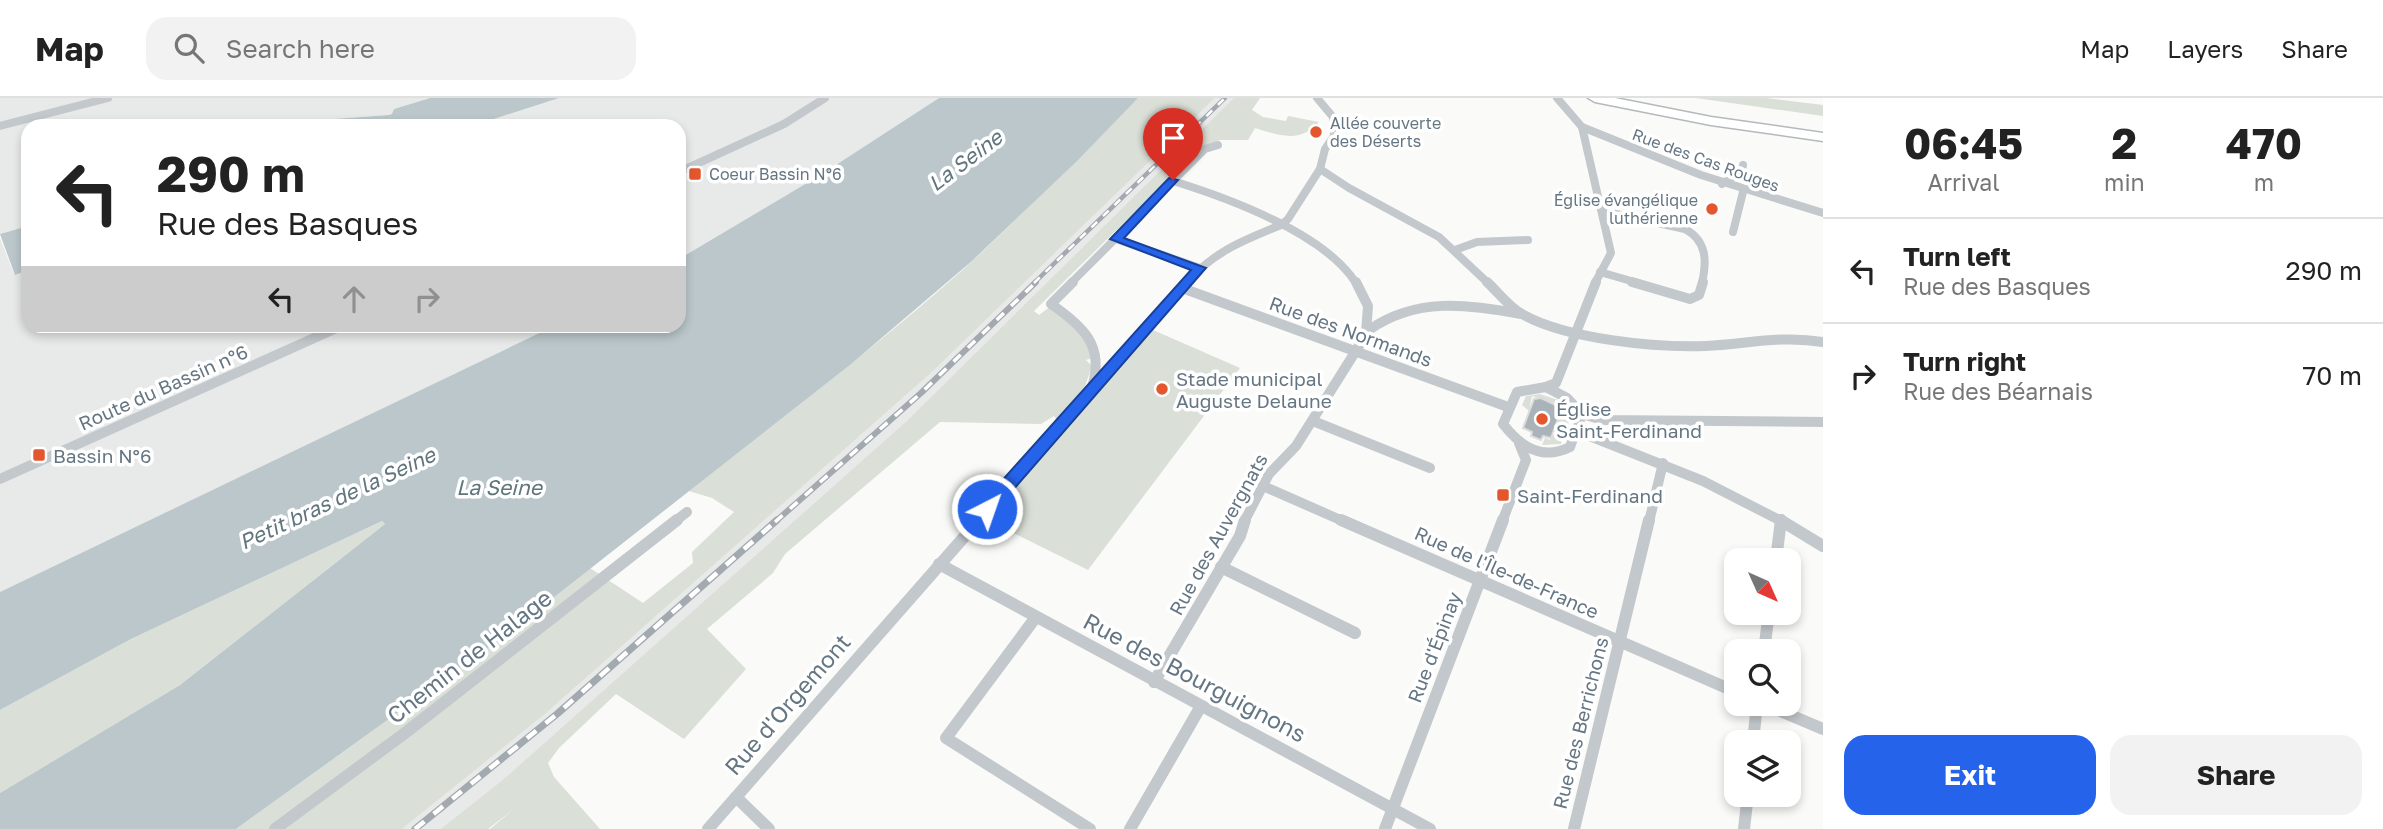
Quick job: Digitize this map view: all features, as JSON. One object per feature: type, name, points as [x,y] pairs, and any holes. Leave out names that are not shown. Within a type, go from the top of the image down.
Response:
[{"type":"highway","points":[[1595,98],[1823,144]]},
{"type":"highway","points":[[1611,98],[1823,132]]},
{"type":"highway","points":[[1658,98],[1823,123]]},
{"type":"highway","points":[[1742,126],[1823,137]]},
{"type":"street","points":[[30,119],[108,98]]},
{"type":"street","points":[[686,169],[784,124],[825,98]]},
{"type":"street","points":[[1281,225],[1320,169],[1325,149],[1334,136],[1333,117],[1317,98]]},
{"type":"street","points":[[1551,385],[1600,272],[1611,253],[1583,127],[1557,98]]},
{"type":"street","points":[[0,127],[21,121]]},
{"type":"street","name":"Rue des Cas Rouges","points":[[1583,127],[1623,146],[1743,192],[1823,213]]},
{"type":"street","points":[[1091,390],[1097,366],[1093,343],[1079,325],[1051,304],[1205,149],[1218,145]]},
{"type":"street","points":[[1722,184],[1742,172],[1743,165]]},
{"type":"street","points":[[1320,169],[1349,188],[1421,225],[1455,250],[1521,314],[1575,333],[1657,346],[1706,346],[1795,337],[1823,342]]},
{"type":"street","points":[[1173,180],[1226,198],[1281,225],[1327,253],[1359,286],[1370,316],[1360,347]]},
{"type":"street","points":[[1732,232],[1743,192]]},
{"type":"street","points":[[1600,272],[1690,299],[1699,295],[1706,272],[1702,240],[1697,234],[1602,211]]},
{"type":"street","name":"Rue d'Orgemont","points":[[708,829],[1200,268],[1229,246],[1281,225]]},
{"type":"street","points":[[1116,239],[1200,268]]},
{"type":"street","points":[[1455,250],[1478,242],[1528,240]]},
{"type":"street","name":"Rue des Normands","points":[[1182,288],[1360,347],[1508,407]]},
{"type":"street","name":"Rue des Auvergnats","points":[[1154,681],[1240,536],[1245,515],[1284,454],[1296,446],[1369,330],[1386,316],[1416,309],[1459,305],[1521,314]]},
{"type":"street","name":"Route du Bassin n°6","points":[[0,479],[325,333]]},
{"type":"street","points":[[1551,385],[1582,414],[1603,420],[1823,422]]},
{"type":"street","points":[[1551,385],[1517,392],[1508,407],[1503,424],[1519,443],[1533,452],[1566,451],[1577,431],[1582,414]]},
{"type":"street","points":[[1312,421],[1430,468]]},
{"type":"street","points":[[1577,431],[1663,463],[1781,519],[1823,547]]},
{"type":"street","points":[[1519,443],[1526,460],[1543,453]]},
{"type":"street","name":"Rue d'Épinay","points":[[1385,829],[1526,460]]},
{"type":"street","name":"Rue des Berrichons","points":[[1574,829],[1663,463]]},
{"type":"street","name":"Rue de l'Île-de-France","points":[[1263,486],[1724,687]]},
{"type":"street","name":"Chemin de Halage","points":[[275,829],[405,733],[687,512]]},
{"type":"street","points":[[1777,548],[1781,519]]},
{"type":"street","name":"Rue des Bourguignons","points":[[939,564],[1430,829]]},
{"type":"street","points":[[1221,567],[1355,633]]},
{"type":"street","points":[[1036,617],[946,738],[1090,829]]},
{"type":"street","points":[[1130,829],[1201,706]]},
{"type":"street","points":[[1792,716],[1823,729]]},
{"type":"street","points":[[736,797],[769,829]]},
{"type":"street","points":[[1744,829],[1747,807]]},
{"type":"shaded area","points":[[0,98],[430,98],[394,109],[393,114],[389,115],[334,119],[21,119],[21,228],[0,234]]},
{"type":"shaded area","points":[[559,98],[939,98],[822,174],[686,255],[686,119],[494,119]]},
{"type":"shaded area","points":[[1138,98],[1215,98],[932,372],[545,714],[402,829],[236,829],[507,634],[590,568],[643,603],[693,563],[692,552],[734,512],[712,498],[689,491],[881,340],[943,287]]},
{"type":"shaded area","points":[[1215,98],[1244,98],[1026,316],[452,829],[402,829],[545,714],[932,372]]},
{"type":"shaded area","points":[[1234,98],[1260,98],[1252,110],[1263,117],[1286,121],[1288,116],[1319,122],[1304,133],[1288,136],[1255,128],[1248,140],[1220,140],[1200,148],[1034,311],[1039,315],[1051,306],[1078,327],[1095,357],[1086,360],[1092,366],[1085,386],[1057,420],[1054,416],[1041,424],[940,422],[785,554],[773,573],[707,629],[746,669],[684,739],[616,694],[559,748],[548,763],[554,777],[600,829],[490,829],[514,809],[488,829],[441,829],[504,779],[907,421]]},
{"type":"shaded area","points":[[1696,98],[1766,98],[1823,105],[1823,116]]},
{"type":"shaded area","points":[[0,238],[14,274],[21,272],[21,333],[539,333],[0,592]]},
{"type":"shaded area","points":[[1153,330],[1240,368],[1088,570],[987,520]]},
{"type":"shaded area","points":[[1540,394],[1561,401],[1572,413],[1561,444],[1542,445],[1545,438],[1550,440],[1560,414],[1564,415],[1565,411],[1559,405],[1532,396],[1529,411],[1522,405],[1526,396]]},
{"type":"shaded area","points":[[382,521],[385,524],[180,685],[0,793],[0,710],[131,639]]},
{"type":"water","points":[[430,98],[559,98],[494,119],[334,119],[389,115],[394,109]]},
{"type":"water","name":"La Seine","points":[[939,98],[1138,98],[1077,161],[972,261],[851,364],[507,634],[236,829],[0,829],[0,793],[180,685],[385,524],[382,521],[131,639],[0,710],[0,592],[539,333],[686,333],[686,255],[822,174]]},
{"type":"water","points":[[21,228],[21,273],[15,275],[0,234]]},
{"type":"building","name":"Église Saint-Ferdinand","points":[[1541,398],[1562,408],[1551,438],[1543,436],[1541,440],[1531,436],[1532,432],[1523,428],[1534,399]]},
{"type":"railway","points":[[1034,283],[1225,98]]},
{"type":"railway","points":[[775,522],[921,393],[1036,282]]},
{"type":"railway","points":[[415,829],[557,714],[777,520]]},
{"type":"place","name":"Allée couverte des Déserts","points":[[1316,132]]},
{"type":"place","name":"Coeur Bassin N°6","points":[[695,174]]},
{"type":"place","name":"Église évangélique luthérienne","points":[[1712,209]]},
{"type":"place","name":"Stade municipal Auguste Delaune","points":[[1162,389]]},
{"type":"place","name":"Église Saint-Ferdinand","points":[[1542,419]]},
{"type":"place","name":"Bassin N°6","points":[[39,455]]},
{"type":"place","name":"Saint-Ferdinand","points":[[1503,495]]},
{"type":"route","points":[[987,509],[1200,268],[1116,239],[1173,180]]},
{"type":"water label","name":"Petit bras de la Seine","points":[[337,498]]}]
